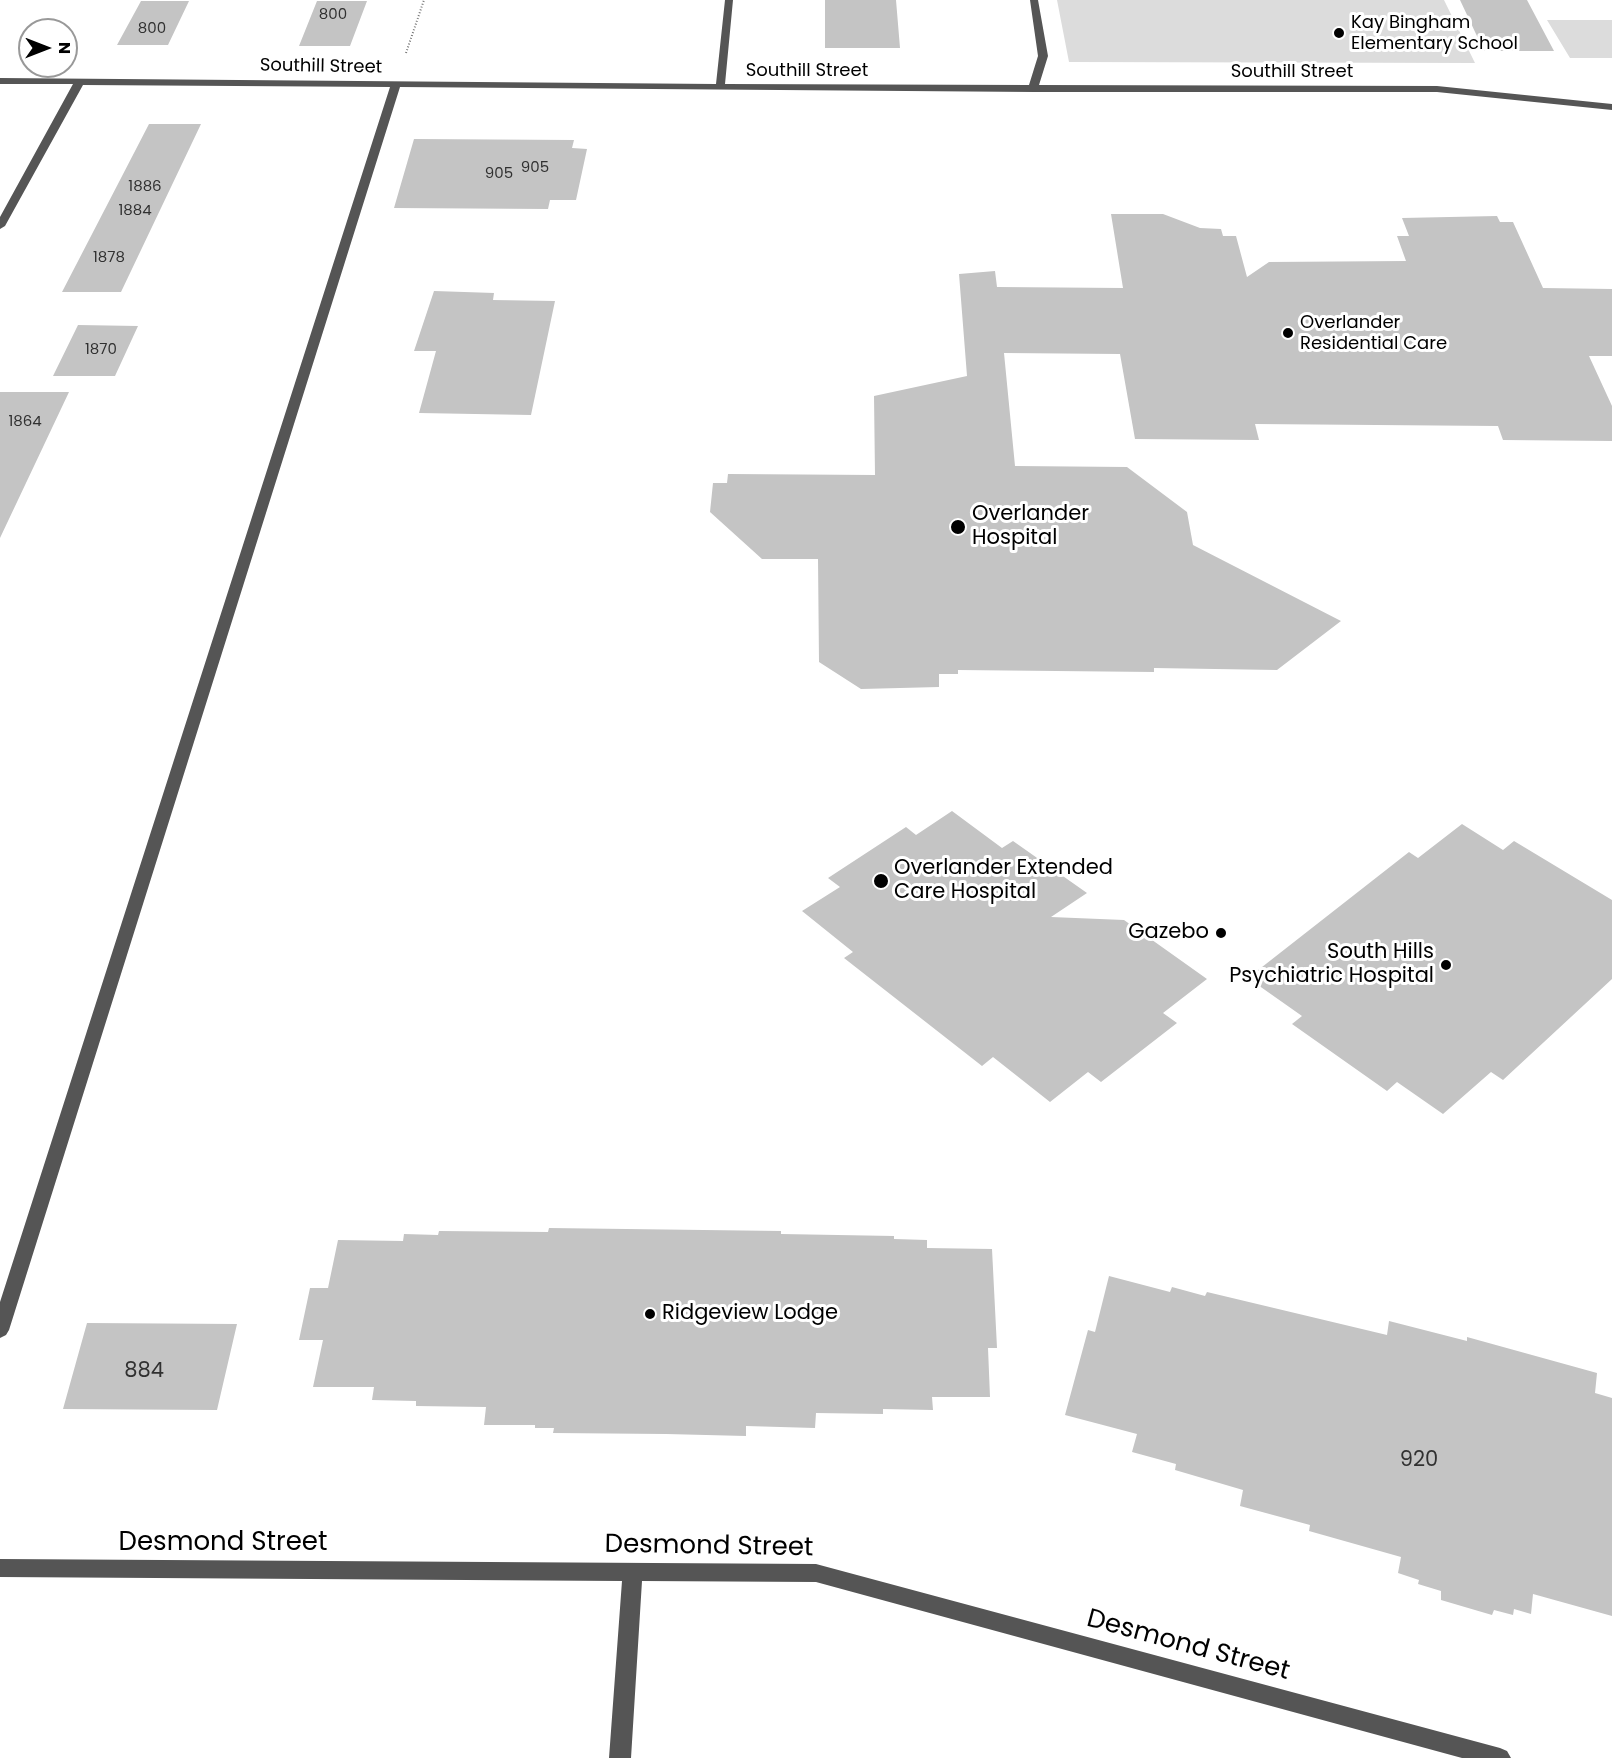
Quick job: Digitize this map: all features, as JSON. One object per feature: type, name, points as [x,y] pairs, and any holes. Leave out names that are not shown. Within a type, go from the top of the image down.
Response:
[{"type":"street","points":[[720,87],[729,0]]},
{"type":"street","points":[[1033,89],[1042,56],[1034,0]]},
{"type":"street","name":"Southill Street","points":[[0,81],[1033,89],[1437,89],[1612,107]]},
{"type":"street","points":[[0,226],[80,81]]},
{"type":"street","points":[[0,1330],[396,84]]},
{"type":"street","name":"Desmond Street","points":[[0,1568],[816,1573],[1500,1758]]},
{"type":"street","points":[[620,1758],[633,1572]]},
{"type":"path","points":[[396,84],[424,0]]},
{"type":"shaded area","name":"Kay Bingham Elementary School","points":[[1057,0],[1444,0],[1475,63],[1069,62]]},
{"type":"shaded area","points":[[1547,20],[1612,20],[1612,58],[1570,58]]},
{"type":"building","points":[[825,0],[896,0],[900,48],[825,48]]},
{"type":"building","points":[[1460,0],[1527,0],[1554,51],[1484,51]]},
{"type":"building","points":[[141,1],[189,1],[168,45],[117,45]]},
{"type":"building","points":[[317,1],[367,1],[350,46],[299,46]]},
{"type":"building","points":[[149,124],[201,124],[121,292],[62,292]]},
{"type":"building","points":[[414,139],[574,140],[572,148],[587,149],[576,200],[550,200],[548,209],[394,208]]},
{"type":"building","points":[[1111,214],[1163,214],[1200,228],[1221,229],[1223,236],[1236,236],[1247,277],[1269,262],[1406,261],[1397,236],[1409,236],[1402,218],[1497,216],[1500,222],[1513,222],[1543,288],[1612,289],[1612,356],[1589,356],[1612,406],[1612,441],[1503,440],[1498,426],[1255,424],[1259,440],[1135,439],[1120,354],[1004,353],[1015,466],[1127,467],[1187,512],[1193,545],[1341,621],[1277,670],[1154,668],[1154,672],[958,670],[958,674],[939,674],[939,687],[861,689],[819,662],[818,559],[762,559],[710,512],[713,483],[727,483],[728,474],[875,475],[874,396],[967,376],[959,274],[995,271],[997,287],[1123,288]]},
{"type":"building","points":[[434,291],[494,293],[493,300],[555,301],[531,415],[419,413],[436,351],[414,351]]},
{"type":"building","points":[[78,325],[138,326],[115,376],[53,376]]},
{"type":"building","points":[[0,392],[69,392],[0,538]]},
{"type":"building","name":"South Hills Psychiatric Hospital","points":[[952,811],[1002,848],[1013,841],[1087,893],[1051,917],[1124,920],[1207,979],[1163,1013],[1177,1023],[1101,1082],[1088,1072],[1050,1102],[993,1057],[982,1066],[844,958],[853,952],[802,911],[840,887],[828,878],[906,827],[916,835]]},
{"type":"building","name":"South Hills Psychiatric Hospital","points":[[1462,824],[1503,850],[1514,841],[1612,900],[1612,979],[1503,1080],[1491,1072],[1443,1114],[1397,1082],[1387,1091],[1292,1024],[1302,1016],[1248,978],[1409,852],[1418,858]]},
{"type":"building","name":"Ridgeview Lodge","points":[[549,1228],[781,1231],[781,1234],[894,1236],[894,1239],[927,1240],[927,1248],[992,1249],[997,1348],[988,1348],[990,1397],[932,1397],[933,1410],[883,1409],[883,1414],[816,1413],[815,1428],[746,1426],[746,1436],[553,1433],[554,1428],[535,1428],[535,1425],[484,1425],[486,1407],[416,1406],[416,1401],[372,1400],[374,1387],[313,1387],[323,1340],[299,1340],[310,1288],[328,1288],[338,1240],[403,1241],[404,1234],[438,1235],[439,1231],[548,1232]]},
{"type":"building","points":[[1109,1276],[1170,1292],[1172,1287],[1205,1296],[1207,1292],[1387,1335],[1389,1321],[1467,1341],[1467,1337],[1597,1373],[1595,1393],[1612,1398],[1612,1616],[1533,1594],[1531,1614],[1514,1609],[1513,1615],[1494,1610],[1492,1615],[1441,1600],[1441,1591],[1418,1584],[1419,1580],[1398,1573],[1401,1557],[1309,1531],[1310,1525],[1240,1506],[1243,1490],[1175,1470],[1176,1464],[1132,1452],[1137,1434],[1065,1415],[1088,1330],[1095,1332]]},
{"type":"building","points":[[87,1323],[237,1324],[217,1410],[63,1409]]},
{"type":"place","name":"Kay Bingham Elementary School","points":[[1339,33]]},
{"type":"place","name":"Overlander Residential Care","points":[[1288,333]]},
{"type":"place","name":"Overlander Hospital","points":[[958,527]]},
{"type":"place","name":"Overlander Extended Care Hospital","points":[[881,881]]},
{"type":"place","name":"Gazebo","points":[[1221,933]]},
{"type":"place","name":"South Hills Psychiatric Hospital","points":[[1446,965]]},
{"type":"place","name":"Ridgeview Lodge","points":[[650,1314]]}]
